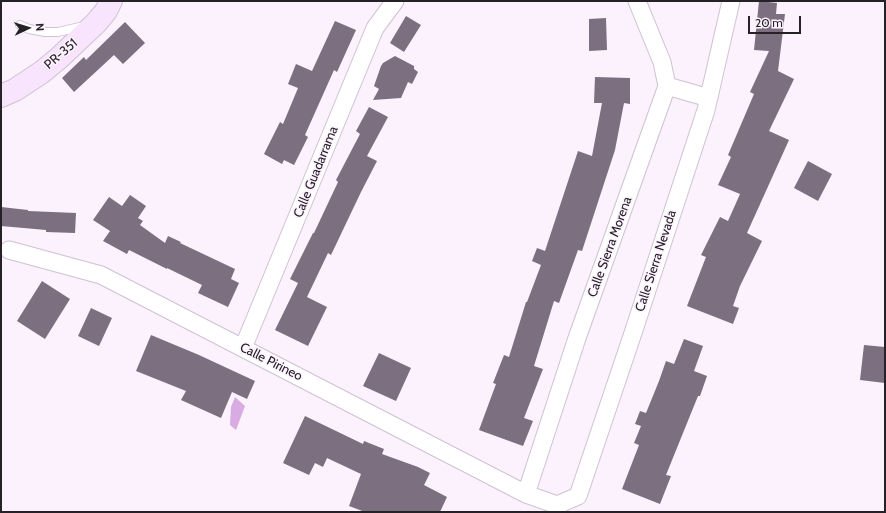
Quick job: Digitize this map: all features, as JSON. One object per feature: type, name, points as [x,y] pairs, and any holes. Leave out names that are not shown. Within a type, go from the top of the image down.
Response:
[{"type":"street","name":"PR-351","points":[[1,96],[15,90],[42,72],[59,58],[96,23],[112,1]]},
{"type":"street","name":"Calle Guadarrama","points":[[244,348],[375,28],[395,1]]},
{"type":"street","points":[[637,1],[662,62],[667,86],[709,98]]},
{"type":"street","name":"Calle Sierra Nevada","points":[[557,509],[578,496],[706,110],[731,1]]},
{"type":"street","name":"Calle Sierra Morena","points":[[526,494],[577,338],[667,86]]},
{"type":"street","name":"Calle Pirineo","points":[[9,250],[101,275],[557,509]]},
{"type":"lane","points":[[20,26],[45,32],[58,32],[96,23]]},
{"type":"shaded area","points":[[235,397],[245,406],[236,430],[230,425],[231,407]]},
{"type":"building","points":[[759,1],[777,3],[776,14],[785,14],[778,71],[794,79],[769,131],[789,140],[747,233],[762,241],[740,286],[733,306],[739,308],[733,324],[687,306],[706,257],[701,255],[720,217],[728,221],[740,194],[718,185],[731,157],[728,155],[754,94],[750,92],[769,51],[754,50]]},
{"type":"building","points":[[406,16],[421,25],[404,52],[390,43]]},
{"type":"building","points":[[606,18],[607,50],[589,51],[589,19]]},
{"type":"building","points":[[335,21],[356,30],[337,72],[334,70],[305,135],[308,137],[294,165],[284,160],[282,164],[264,154],[280,122],[283,124],[298,88],[288,84],[296,64],[312,71]]},
{"type":"building","points":[[125,22],[145,43],[123,64],[114,55],[74,92],[62,78],[84,57],[86,60]]},
{"type":"building","points":[[395,56],[414,66],[414,69],[418,72],[412,84],[408,82],[401,98],[373,100],[379,89],[374,86],[381,66],[383,63]]},
{"type":"building","points":[[595,77],[630,78],[630,104],[624,103],[615,150],[582,251],[578,250],[559,303],[554,301],[534,366],[543,369],[524,418],[533,421],[523,446],[479,430],[496,384],[493,383],[504,355],[509,357],[526,302],[541,265],[532,261],[537,248],[545,251],[578,151],[592,156],[602,103],[594,103]]},
{"type":"building","points":[[369,107],[388,117],[367,156],[377,161],[331,255],[328,253],[307,297],[327,307],[308,346],[275,330],[298,283],[290,279],[338,182],[336,180],[360,134],[356,131]]},
{"type":"building","points":[[808,161],[832,174],[818,201],[794,188]]},
{"type":"building","points":[[130,195],[146,206],[138,218],[143,221],[140,225],[165,243],[168,236],[235,269],[231,279],[239,283],[228,307],[198,293],[202,285],[129,250],[127,254],[103,241],[110,231],[93,220],[109,197],[122,206]]},
{"type":"building","points":[[1,207],[28,211],[76,213],[75,233],[46,232],[46,230],[1,226]]},
{"type":"building","points":[[42,281],[70,299],[45,339],[17,321]]},
{"type":"building","points":[[91,308],[112,318],[99,346],[78,336]]},
{"type":"building","points":[[151,335],[255,381],[247,399],[232,392],[221,418],[181,400],[186,391],[136,371]]},
{"type":"building","points":[[684,339],[703,346],[694,371],[707,376],[666,475],[671,476],[660,504],[622,489],[639,445],[634,443],[641,426],[635,424],[640,411],[646,413],[666,361],[674,364]]},
{"type":"building","points":[[864,345],[885,347],[885,383],[860,380]]},
{"type":"building","points":[[379,353],[411,368],[396,401],[363,386]]},
{"type":"building","points":[[305,416],[363,444],[364,441],[384,449],[382,454],[430,473],[424,485],[447,497],[440,512],[365,512],[349,506],[361,474],[327,458],[323,467],[315,463],[309,475],[283,463]]}]
